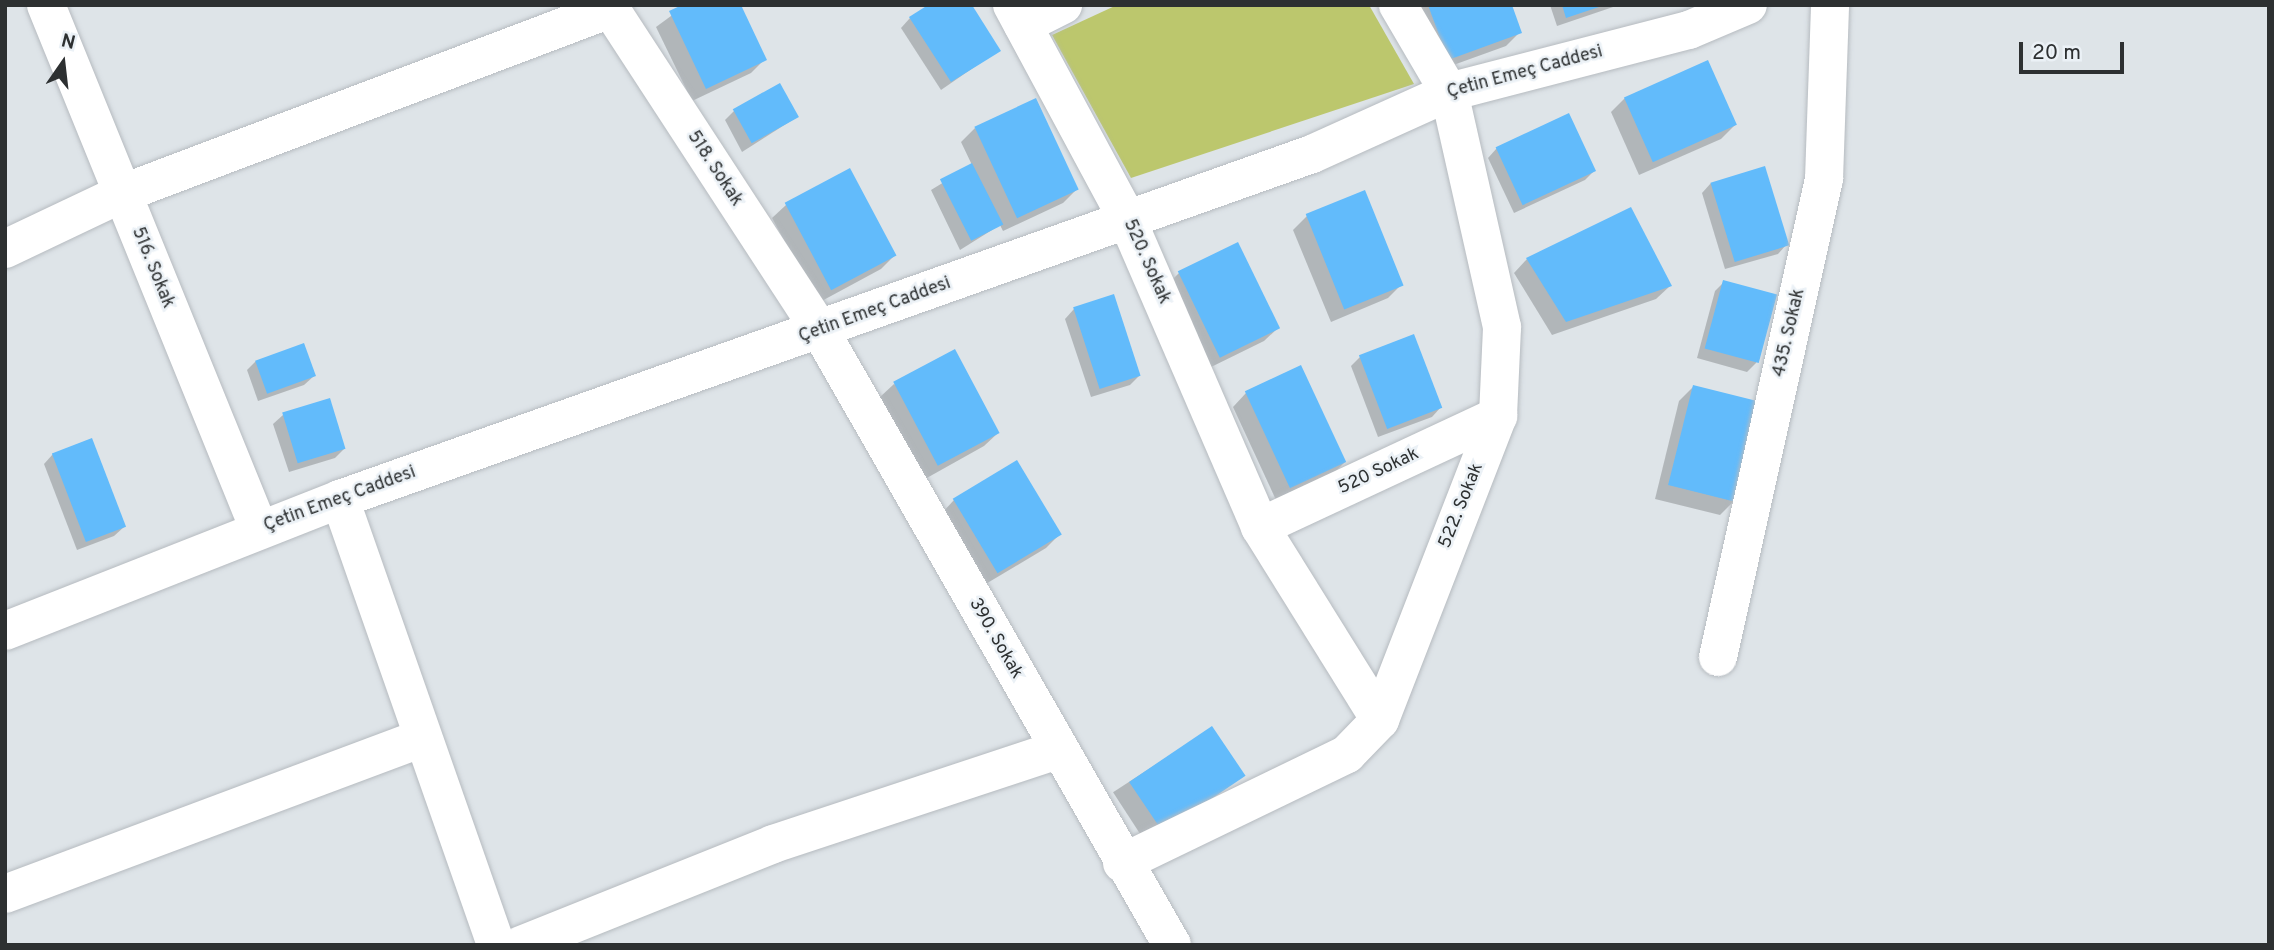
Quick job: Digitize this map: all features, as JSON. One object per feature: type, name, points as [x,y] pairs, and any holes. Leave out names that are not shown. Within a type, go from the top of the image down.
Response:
[{"type":"street","name":"516. Sokak","points":[[46,5],[259,529]]},
{"type":"street","points":[[1018,15],[1063,5]]},
{"type":"street","name":"522. Sokak","points":[[1122,863],[1348,754],[1380,720],[1498,416],[1502,327],[1449,92],[1398,5]]},
{"type":"street","name":"Çetin Emeç Caddesi","points":[[5,631],[340,499],[821,332],[1126,217],[1312,154],[1449,92],[1689,30],[1748,5]]},
{"type":"street","name":"435. Sokak","points":[[1718,657],[1824,179],[1830,5]]},
{"type":"street","points":[[5,249],[121,194],[609,7]]},
{"type":"street","name":"518. Sokak","points":[[609,7],[821,332]]},
{"type":"street","name":"520. Sokak","points":[[1018,15],[1126,217],[1260,527],[1380,720]]},
{"type":"street","name":"390. Sokak","points":[[821,332],[1168,944]]},
{"type":"street","name":"520 Sokak","points":[[1260,527],[1498,416]]},
{"type":"street","points":[[340,499],[496,945]]},
{"type":"street","points":[[5,894],[423,738]]},
{"type":"street","points":[[521,945],[773,844],[1058,750]]},
{"type":"green space","points":[[1117,5],[1369,5],[1414,84],[1131,178],[1052,35]]},
{"type":"building","points":[[682,5],[741,5],[767,60],[706,89],[669,11]]},
{"type":"building","points":[[928,5],[972,5],[1001,51],[951,82],[909,17]]},
{"type":"building","points":[[1428,5],[1512,5],[1522,33],[1448,60]]},
{"type":"building","points":[[1562,5],[1602,5],[1602,6],[1566,18]]},
{"type":"building","points":[[1708,60],[1737,125],[1653,162],[1624,97]]},
{"type":"building","points":[[780,83],[799,117],[752,143],[733,109]]},
{"type":"building","points":[[1036,98],[1079,190],[1017,218],[974,127]]},
{"type":"building","points":[[1569,113],[1596,171],[1523,205],[1496,147]]},
{"type":"building","points":[[972,163],[1003,224],[971,241],[940,179]]},
{"type":"building","points":[[1765,166],[1789,245],[1735,262],[1710,183]]},
{"type":"building","points":[[850,168],[896,255],[831,290],[785,203]]},
{"type":"building","points":[[1365,190],[1404,285],[1344,309],[1306,214]]},
{"type":"building","points":[[1631,207],[1672,286],[1566,322],[1526,258]]},
{"type":"building","points":[[1238,242],[1280,328],[1220,358],[1178,271]]},
{"type":"building","points":[[1723,280],[1777,294],[1759,363],[1705,349]]},
{"type":"building","points":[[1114,294],[1141,376],[1100,389],[1073,307]]},
{"type":"building","points":[[1414,334],[1442,408],[1387,429],[1359,355]]},
{"type":"building","points":[[304,343],[316,376],[267,394],[255,361]]},
{"type":"building","points":[[955,349],[1000,433],[938,466],[893,382]]},
{"type":"building","points":[[1301,365],[1346,462],[1290,488],[1245,391]]},
{"type":"building","points":[[1693,385],[1759,401],[1734,501],[1668,485]]},
{"type":"building","points":[[330,398],[345,449],[298,463],[282,413]]},
{"type":"building","points":[[92,438],[126,527],[86,542],[52,453]]},
{"type":"building","points":[[1017,460],[1062,535],[998,573],[953,499]]},
{"type":"building","points":[[1212,726],[1246,776],[1163,832],[1129,782]]}]
